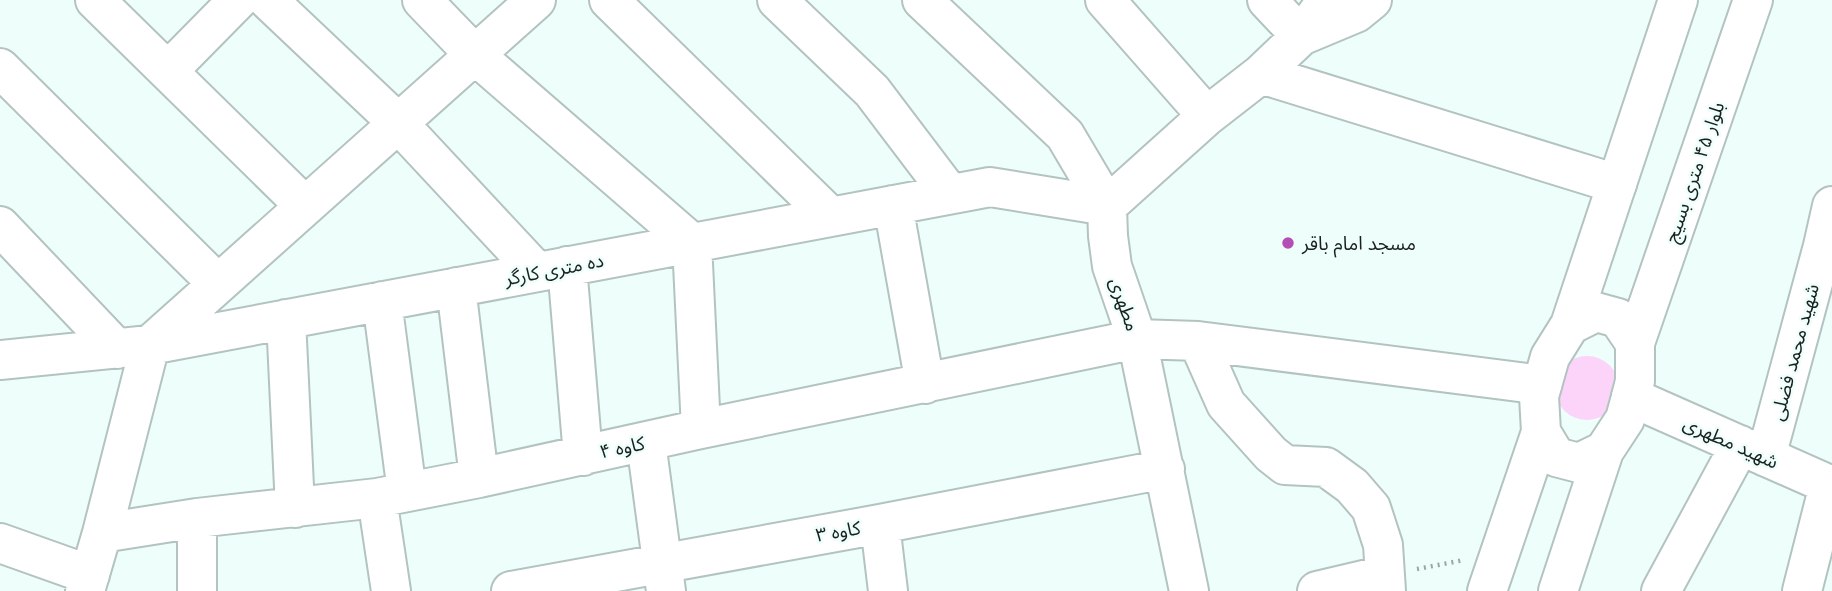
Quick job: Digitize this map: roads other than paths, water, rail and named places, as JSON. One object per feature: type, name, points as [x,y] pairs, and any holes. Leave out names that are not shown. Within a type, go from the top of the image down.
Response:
[{"type":"street","points":[[95,0],[305,206]]},
{"type":"street","points":[[168,71],[238,0]]},
{"type":"street","points":[[268,0],[552,269],[583,456]]},
{"type":"street","points":[[422,0],[475,55],[692,243],[701,429]]},
{"type":"street","points":[[0,543],[87,583],[102,533],[133,347],[218,284],[536,0]]},
{"type":"street","points":[[609,0],[831,217]]},
{"type":"street","points":[[777,0],[872,91],[950,194]]},
{"type":"street","points":[[922,0],[1065,135],[1107,206],[1207,116],[1261,74],[1301,36],[1327,0]]},
{"type":"street","points":[[1105,0],[1207,116]]},
{"type":"street","points":[[1266,0],[1301,36]]},
{"type":"street","points":[[1301,36],[1356,13],[1372,0]]},
{"type":"street","points":[[1487,591],[1541,432],[1539,396],[1550,357],[1570,325],[1678,0]]},
{"type":"street","name":"بلوار ۴۵ متری بسیج","points":[[1635,343],[1753,0]]},
{"type":"street","points":[[0,68],[218,284]]},
{"type":"street","points":[[1261,74],[1617,184]]},
{"type":"street","name":"ده متری کارگر","points":[[0,360],[133,347],[990,187],[1107,206]]},
{"type":"street","points":[[893,205],[925,384]]},
{"type":"street","name":"مطهری","points":[[1107,206],[1112,266],[1137,339],[1198,341],[1542,385]]},
{"type":"street","name":"شهید محمد فضلی","points":[[1661,591],[1753,451],[1828,247],[1832,206]]},
{"type":"street","points":[[0,226],[133,347]]},
{"type":"street","points":[[456,287],[479,478]]},
{"type":"street","points":[[382,301],[392,495],[391,591]]},
{"type":"street","points":[[1558,591],[1604,451],[1625,419],[1635,381],[1635,343],[1618,318],[1596,312],[1570,325]]},
{"type":"street","points":[[286,319],[295,508]]},
{"type":"street","points":[[1137,339],[1189,591]]},
{"type":"street","name":"کاوه ۴","points":[[102,533],[197,518],[392,495],[1137,339]]},
{"type":"street","points":[[1198,341],[1226,404],[1270,454],[1284,465],[1326,467],[1352,486],[1371,508],[1383,545],[1386,583],[1317,591]]},
{"type":"street","name":"شهید مطهری","points":[[1630,397],[1831,485]]},
{"type":"street","points":[[1541,432],[1556,457],[1579,463],[1604,451]]},
{"type":"street","points":[[646,442],[664,577]]},
{"type":"street","name":"کاوه ۳","points":[[521,590],[664,577],[880,524],[1165,469]]},
{"type":"street","points":[[1802,591],[1831,485]]},
{"type":"street","points":[[197,518],[197,591]]},
{"type":"street","points":[[880,524],[888,591]]},
{"type":"place","name":"مسجد امام باقر","points":[[1288,243]]}]
